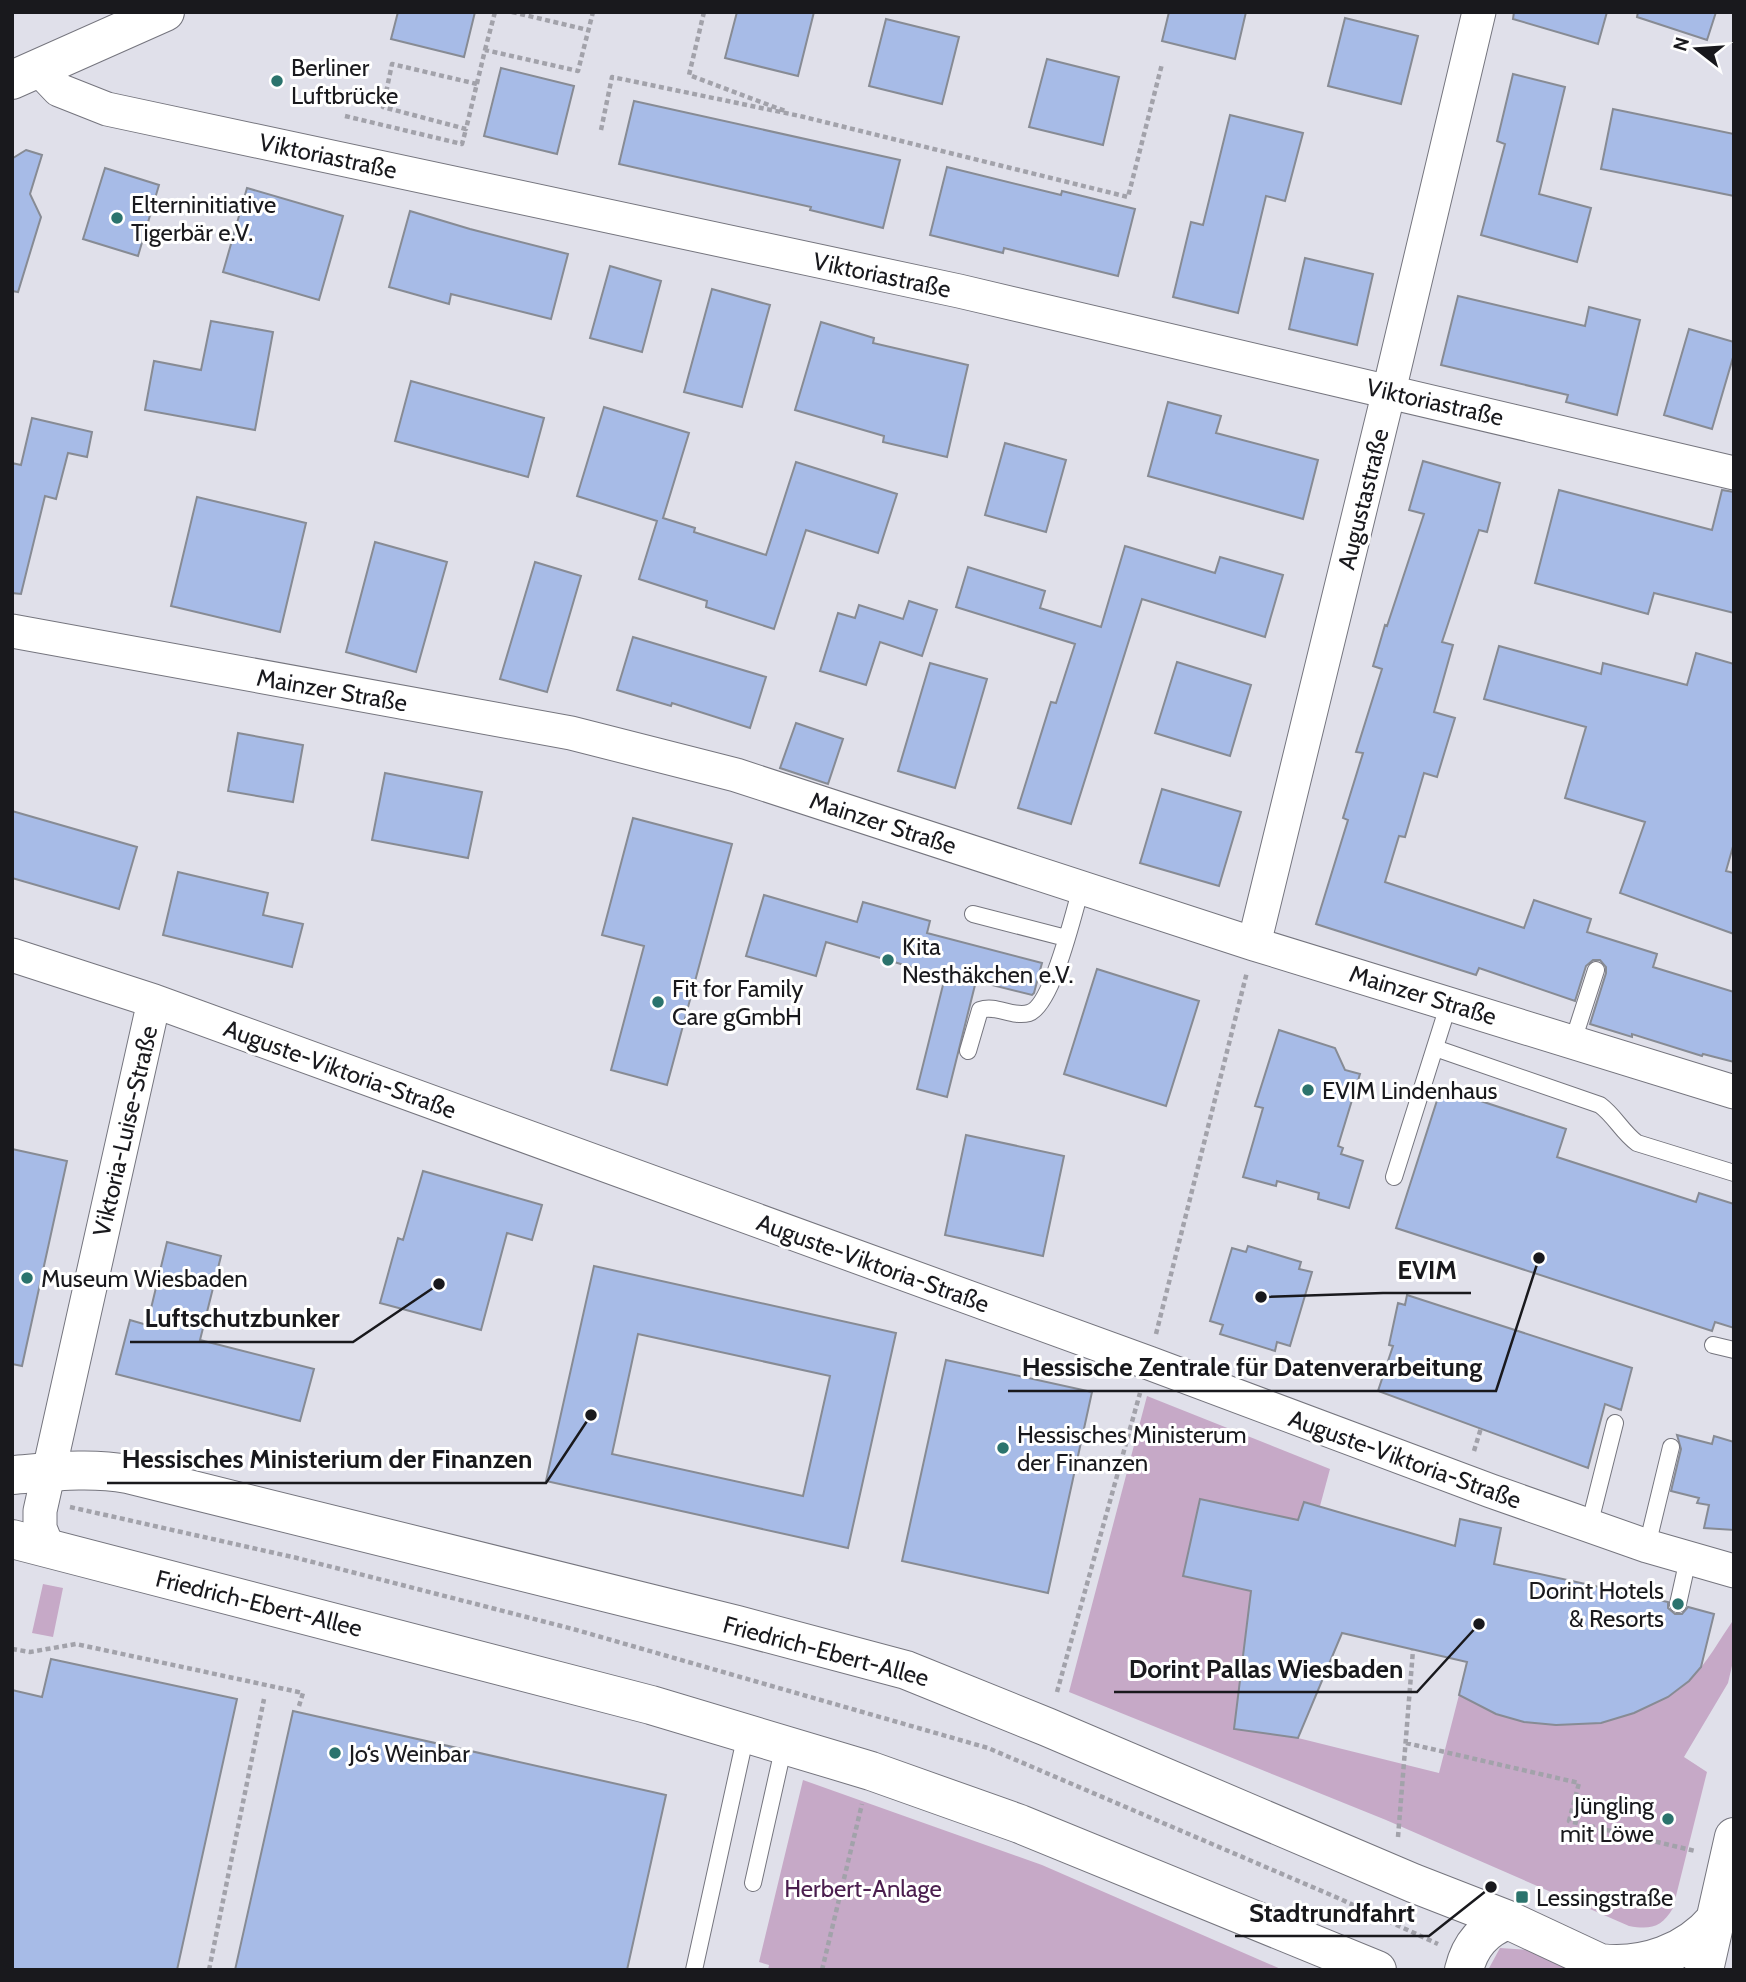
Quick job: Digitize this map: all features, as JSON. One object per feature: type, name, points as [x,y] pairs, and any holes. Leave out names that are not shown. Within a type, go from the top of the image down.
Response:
[{"type":"street","points":[[25,74],[165,12]]},
{"type":"street","name":"Augustastraße","points":[[1254,944],[1390,391],[1479,12]]},
{"type":"street","name":"Viktoriastraße","points":[[25,74],[77,99],[107,109],[959,291],[1734,473]]},
{"type":"street","name":"Mainzer Straße","points":[[12,631],[571,733],[736,775],[1254,944],[1734,1092]]},
{"type":"street","name":"Auguste-Viktoria-Straße","points":[[12,955],[155,1001],[1589,1526],[1688,1559],[1734,1571]]},
{"type":"street","name":"Viktoria-Luise-Straße","points":[[30,1544],[40,1528],[34,1483],[155,1001]]},
{"type":"street","name":"Friedrich-Ebert-Allee","points":[[34,1483],[102,1469],[128,1474],[737,1625],[906,1670],[971,1695],[1413,1883],[1508,1920],[1607,1966],[1663,1957],[1697,1937],[1716,1919]]},
{"type":"street","name":"Friedrich-Ebert-Allee","points":[[30,1544],[625,1698],[871,1771],[1020,1824],[1377,1970]]},
{"type":"street","points":[[1704,1970],[1734,1837]]},
{"type":"street","points":[[1716,1919],[1727,1970]]},
{"type":"street","points":[[1466,1964],[1473,1945],[1483,1934],[1508,1920]]},
{"type":"lane","points":[[968,1051],[980,1010],[988,1007],[1017,1014],[1030,1013],[1040,1006],[1048,991],[1081,888]]},
{"type":"lane","points":[[973,914],[1066,938]]},
{"type":"lane","points":[[1573,1041],[1596,970]]},
{"type":"lane","points":[[1394,1177],[1449,1003]]},
{"type":"lane","points":[[1435,1048],[1600,1105],[1612,1114],[1626,1135],[1637,1143],[1734,1173]]},
{"type":"lane","points":[[1713,1345],[1734,1350]]},
{"type":"lane","points":[[1589,1526],[1615,1423]]},
{"type":"lane","points":[[1647,1546],[1671,1447]]},
{"type":"lane","points":[[1678,1605],[1688,1559]]},
{"type":"lane","points":[[694,1970],[746,1734]]},
{"type":"lane","points":[[753,1883],[784,1745]]},
{"type":"path","points":[[345,116],[462,144],[495,12]]},
{"type":"path","points":[[512,12],[589,30]]},
{"type":"path","points":[[485,50],[578,71],[593,12]]},
{"type":"path","points":[[704,12],[689,75],[800,116]]},
{"type":"path","points":[[466,129],[383,107],[392,64],[477,84]]},
{"type":"path","points":[[601,130],[612,77],[800,116],[1128,197],[1162,64]]},
{"type":"path","points":[[1057,1692],[1149,1363],[1254,944]]},
{"type":"path","points":[[1473,1455],[1481,1428]]},
{"type":"path","points":[[34,1483],[298,1558],[723,1670],[988,1748],[1338,1898],[1466,1964]]},
{"type":"path","points":[[12,1649],[30,1652],[76,1644],[303,1693],[299,1706]]},
{"type":"path","points":[[1398,1837],[1413,1650]]},
{"type":"path","points":[[209,1970],[264,1699]]},
{"type":"path","points":[[1406,1743],[1579,1783],[1569,1821],[1695,1851]]},
{"type":"path","points":[[821,1970],[864,1799]]},
{"type":"green space","points":[[1147,1396],[1330,1469],[1320,1506],[1304,1502],[1298,1520],[1200,1499],[1183,1575],[1251,1591],[1235,1729],[1298,1738],[1439,1773],[1459,1695],[1481,1707],[1529,1722],[1577,1724],[1626,1715],[1660,1701],[1685,1684],[1702,1666],[1734,1619],[1734,1657],[1728,1683],[1684,1757],[1707,1772],[1673,1908],[1665,1919],[1650,1927],[1629,1926],[1386,1820],[1069,1692]]},
{"type":"green space","points":[[43,1584],[63,1588],[53,1637],[32,1633]]},
{"type":"green space","name":"Herbert-Anlage","points":[[803,1780],[1042,1865],[1283,1970],[768,1970],[769,1965],[759,1962]]},
{"type":"green space","points":[[1500,1948],[1546,1951],[1582,1970],[1488,1970]]},
{"type":"building","points":[[398,12],[475,12],[464,57],[391,39]]},
{"type":"building","points":[[737,12],[814,12],[798,76],[725,58]]},
{"type":"building","points":[[1169,12],[1246,12],[1235,59],[1162,41]]},
{"type":"building","points":[[1514,12],[1607,12],[1598,44],[1513,19]]},
{"type":"building","points":[[1638,12],[1716,12],[1707,40],[1637,17]]},
{"type":"building","points":[[1345,18],[1418,36],[1401,104],[1328,86]]},
{"type":"building","points":[[886,19],[959,37],[942,104],[869,86]]},
{"type":"building","points":[[1047,59],[1119,77],[1103,145],[1029,127]]},
{"type":"building","points":[[501,68],[574,86],[557,154],[484,136]]},
{"type":"building","points":[[1513,74],[1565,87],[1539,194],[1591,208],[1577,262],[1481,235],[1505,144],[1497,141]]},
{"type":"building","points":[[634,101],[900,160],[883,228],[810,210],[811,207],[619,164]]},
{"type":"building","points":[[1613,109],[1734,134],[1734,196],[1601,169]]},
{"type":"building","points":[[1230,115],[1303,133],[1285,201],[1266,196],[1238,313],[1173,297],[1191,222],[1203,225]]},
{"type":"building","points":[[26,150],[42,155],[30,194],[41,217],[18,292],[12,291],[12,155],[13,158]]},
{"type":"building","points":[[947,167],[1061,195],[1062,191],[1135,209],[1118,276],[1004,248],[1003,253],[930,235]]},
{"type":"building","points":[[105,168],[159,185],[138,256],[83,239]]},
{"type":"building","points":[[247,188],[343,216],[319,300],[223,272]]},
{"type":"building","points":[[410,211],[568,254],[551,319],[451,294],[449,304],[389,287]]},
{"type":"building","points":[[1305,258],[1373,274],[1357,345],[1289,329]]},
{"type":"building","points":[[610,266],[661,281],[642,352],[590,338]]},
{"type":"building","points":[[712,289],[770,305],[742,407],[684,392]]},
{"type":"building","points":[[1458,296],[1585,326],[1589,307],[1640,320],[1617,415],[1566,402],[1568,395],[1441,365]]},
{"type":"building","points":[[211,321],[273,332],[255,430],[145,410],[154,361],[201,370]]},
{"type":"building","points":[[821,322],[874,338],[873,343],[968,365],[947,457],[883,442],[884,436],[795,410]]},
{"type":"building","points":[[1689,329],[1734,342],[1734,354],[1712,429],[1664,415]]},
{"type":"building","points":[[411,381],[544,418],[528,477],[395,441]]},
{"type":"building","points":[[1168,402],[1221,416],[1216,433],[1318,460],[1303,519],[1148,476]]},
{"type":"building","points":[[604,407],[689,433],[663,518],[695,528],[694,532],[766,555],[796,462],[897,494],[878,553],[806,530],[774,629],[706,607],[707,601],[639,579],[657,521],[577,496]]},
{"type":"building","points":[[32,418],[92,432],[87,457],[68,453],[56,499],[45,496],[21,594],[12,593],[12,463],[21,465]]},
{"type":"building","points":[[1005,443],[1066,460],[1046,532],[985,515]]},
{"type":"building","points":[[1423,461],[1500,483],[1487,532],[1479,530],[1442,642],[1453,645],[1434,712],[1455,718],[1437,777],[1424,773],[1405,837],[1399,836],[1385,882],[1524,928],[1534,900],[1591,919],[1587,932],[1657,954],[1653,967],[1734,992],[1734,1062],[1703,1054],[1702,1056],[1590,1024],[1606,973],[1606,967],[1600,960],[1593,960],[1586,966],[1575,1001],[1479,968],[1476,975],[1316,924],[1348,820],[1343,818],[1363,753],[1356,752],[1382,669],[1373,666],[1424,514],[1409,510]]},
{"type":"building","points":[[1559,490],[1712,530],[1722,490],[1734,492],[1734,613],[1654,593],[1648,614],[1535,583]]},
{"type":"building","points":[[197,497],[306,523],[280,632],[171,606]]},
{"type":"building","points":[[375,542],[447,562],[416,672],[346,652]]},
{"type":"building","points":[[1125,546],[1215,573],[1220,557],[1283,575],[1265,637],[1142,599],[1071,824],[1018,808],[1051,702],[1056,703],[1075,644],[956,607],[968,567],[1045,591],[1040,608],[1101,627]]},
{"type":"building","points":[[535,562],[581,576],[547,692],[500,679]]},
{"type":"building","points":[[909,601],[937,610],[922,656],[880,642],[866,685],[820,671],[838,613],[855,618],[859,605],[903,619]]},
{"type":"building","points":[[633,637],[766,677],[750,728],[672,703],[671,706],[617,690]]},
{"type":"building","points":[[1499,646],[1601,674],[1603,663],[1687,685],[1696,653],[1734,664],[1734,843],[1726,871],[1734,873],[1734,934],[1620,893],[1645,822],[1565,798],[1586,727],[1484,699]]},
{"type":"building","points":[[1177,662],[1251,685],[1230,756],[1155,733]]},
{"type":"building","points":[[930,663],[987,679],[955,788],[898,771]]},
{"type":"building","points":[[796,723],[843,739],[828,784],[780,768]]},
{"type":"building","points":[[238,733],[303,745],[293,802],[228,791]]},
{"type":"building","points":[[385,773],[482,792],[468,858],[372,840]]},
{"type":"building","points":[[1162,789],[1241,812],[1219,886],[1140,863]]},
{"type":"building","points":[[12,811],[137,847],[119,909],[12,878]]},
{"type":"building","points":[[633,818],[732,844],[667,1085],[611,1070],[644,946],[602,935]]},
{"type":"building","points":[[178,872],[268,893],[263,915],[303,924],[292,967],[163,935]]},
{"type":"building","points":[[764,895],[857,922],[863,902],[930,921],[927,933],[1042,963],[1034,993],[1032,995],[976,981],[947,1097],[917,1089],[945,977],[826,942],[816,976],[746,956]]},
{"type":"building","points":[[1097,969],[1199,1001],[1166,1106],[1064,1074]]},
{"type":"building","points":[[1279,1030],[1335,1048],[1345,1070],[1360,1074],[1338,1146],[1343,1148],[1341,1154],[1363,1161],[1349,1208],[1318,1199],[1319,1193],[1277,1181],[1276,1186],[1243,1177],[1263,1108],[1255,1106]]},
{"type":"building","points":[[1441,1088],[1566,1129],[1557,1157],[1696,1202],[1699,1193],[1734,1204],[1734,1328],[1715,1322],[1712,1331],[1396,1228]]},
{"type":"building","points":[[966,1135],[1064,1156],[1043,1256],[945,1235]]},
{"type":"building","name":"Museum Wiesbaden","points":[[12,1149],[67,1161],[22,1366],[12,1364]]},
{"type":"building","points":[[423,1171],[542,1205],[532,1240],[507,1233],[481,1330],[380,1303],[398,1238],[403,1240]]},
{"type":"building","points":[[167,1242],[221,1256],[200,1340],[314,1369],[300,1421],[116,1374],[130,1320],[147,1325]]},
{"type":"building","points":[[1248,1246],[1301,1262],[1299,1269],[1312,1272],[1290,1346],[1277,1342],[1275,1351],[1220,1334],[1223,1325],[1210,1321],[1232,1248],[1246,1252]]},
{"type":"building","points":[[594,1266],[896,1333],[848,1548],[546,1481]],"holes":[[[638,1334],[830,1376],[803,1496],[612,1454]]]},
{"type":"building","points":[[1407,1295],[1632,1368],[1621,1410],[1605,1404],[1588,1468],[1378,1391],[1393,1346],[1389,1345],[1398,1303],[1405,1305]]},
{"type":"building","name":"Hessisches Ministerum der Finanzen","points":[[946,1360],[1092,1392],[1048,1593],[902,1561]]},
{"type":"building","points":[[1677,1435],[1712,1444],[1714,1436],[1734,1442],[1734,1530],[1704,1528],[1709,1505],[1697,1503],[1699,1498],[1671,1491],[1681,1449]]},
{"type":"building","points":[[1200,1499],[1298,1520],[1304,1502],[1455,1546],[1460,1519],[1501,1528],[1494,1564],[1668,1602],[1668,1608],[1675,1614],[1682,1614],[1688,1607],[1714,1614],[1701,1667],[1689,1681],[1668,1697],[1634,1713],[1601,1723],[1556,1725],[1524,1722],[1496,1714],[1459,1695],[1467,1662],[1342,1633],[1298,1738],[1234,1729],[1251,1591],[1183,1576]]},
{"type":"building","points":[[51,1659],[237,1699],[177,1970],[12,1970],[12,1690],[42,1697]]},
{"type":"building","points":[[293,1711],[666,1795],[627,1970],[235,1970]]},
{"type":"place","name":"Berliner Luftbrücke","points":[[277,81]]},
{"type":"place","name":"Elterninitiative Tigerbär e.V.","points":[[117,218]]},
{"type":"place","name":"Kita Nesthäkchen e.V.","points":[[888,960]]},
{"type":"place","name":"Fit for Family Care gGmbH","points":[[658,1002]]},
{"type":"place","name":"EVIM Lindenhaus","points":[[1308,1090]]},
{"type":"place","name":"Hessische Zentrale für Datenverarbeitung","points":[[1539,1258]]},
{"type":"place","name":"Museum Wiesbaden","points":[[27,1278]]},
{"type":"place","name":"Luftschutzbunker","points":[[439,1284]]},
{"type":"place","name":"EVIM","points":[[1261,1297]]},
{"type":"place","name":"Hessisches Ministerium der Finanzen","points":[[591,1415]]},
{"type":"place","name":"Hessisches Ministerum der Finanzen","points":[[1003,1448]]},
{"type":"place","name":"Dorint Hotels & Resorts","points":[[1678,1604]]},
{"type":"place","name":"Dorint Pallas Wiesbaden","points":[[1479,1624]]},
{"type":"place","name":"Jo‘s Weinbar","points":[[335,1753]]},
{"type":"place","name":"Jüngling mit Löwe","points":[[1668,1819]]},
{"type":"place","name":"Stadtrundfahrt","points":[[1491,1887]]},
{"type":"place","name":"Lessingstraße","points":[[1522,1897]]}]
